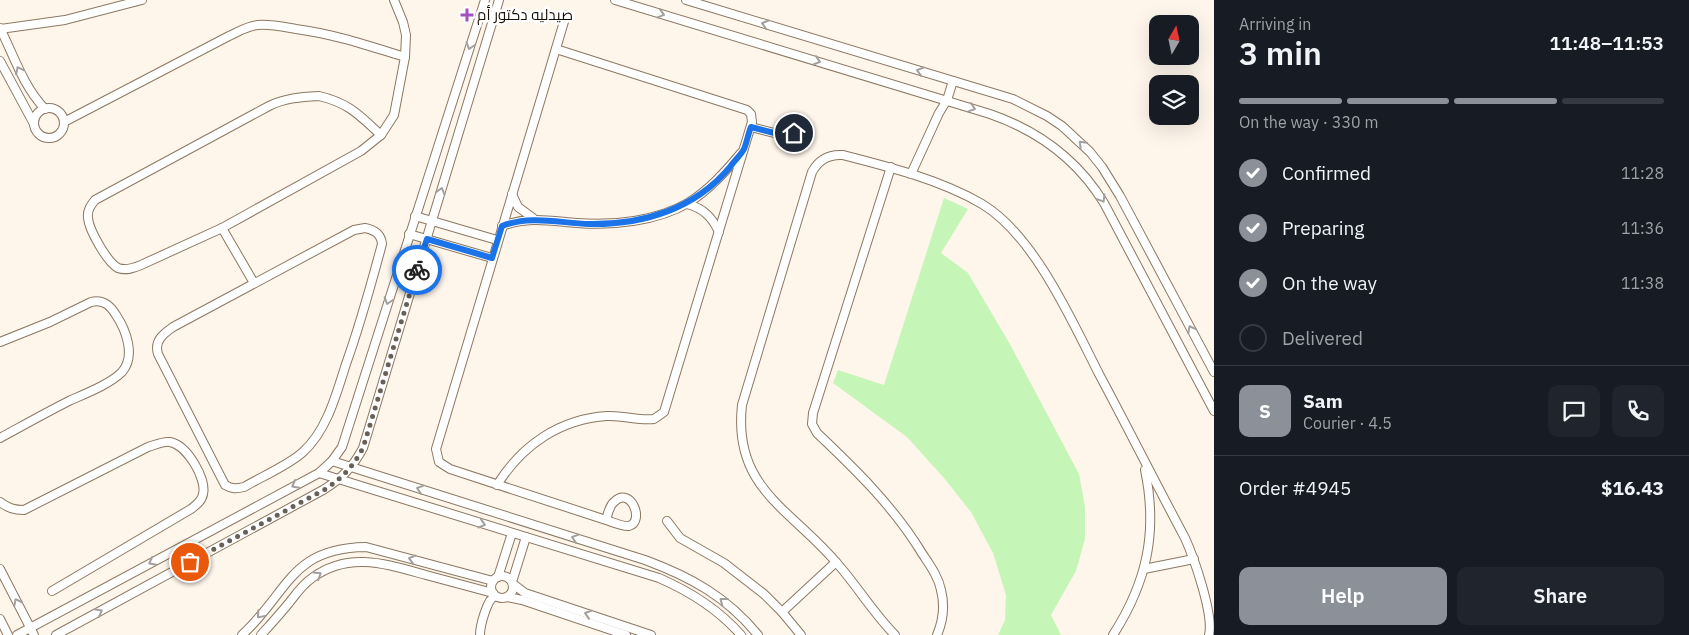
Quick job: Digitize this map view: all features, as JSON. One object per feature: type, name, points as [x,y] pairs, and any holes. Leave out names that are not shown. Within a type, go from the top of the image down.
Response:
[{"type":"street","points":[[45,109],[36,100],[24,79],[0,29],[65,20],[142,0]]},
{"type":"street","points":[[382,135],[356,112],[335,100],[318,96],[303,96],[283,100],[226,128],[95,200],[88,211],[88,219],[96,238],[116,267],[132,268],[222,228],[361,151],[382,135],[394,115],[406,57],[406,35],[394,0]]},
{"type":"street","points":[[16,635],[32,631],[319,473],[332,461],[342,447],[485,0]]},
{"type":"street","points":[[56,635],[324,490],[340,479],[352,467],[363,448],[499,0]]},
{"type":"street","points":[[615,0],[947,100],[1006,119],[1037,134],[1064,154],[1087,178],[1104,203],[1214,411]]},
{"type":"street","points":[[686,0],[1013,99],[1062,126],[1090,152],[1120,196],[1214,372]]},
{"type":"street","points":[[566,15],[497,240],[436,449],[439,462],[444,466],[606,520]]},
{"type":"street","points":[[64,122],[229,36],[258,25],[280,26],[346,38],[406,57]]},
{"type":"street","points":[[497,485],[512,463],[530,445],[558,428],[582,420],[608,416],[654,419],[664,412],[751,127],[752,118],[748,110],[556,49]]},
{"type":"street","points":[[0,61],[39,134],[50,138],[60,133],[64,122],[58,111],[45,109],[35,117],[34,124]]},
{"type":"street","points":[[911,174],[938,113],[947,100],[953,81]]},
{"type":"street","points":[[751,127],[786,136],[791,135],[795,130]]},
{"type":"street","points":[[502,226],[535,219],[587,224],[615,223],[655,215],[686,204],[718,180],[744,150]]},
{"type":"street","points":[[895,635],[836,562],[813,537],[771,499],[757,481],[747,460],[743,444],[741,427],[742,405],[810,180],[816,166],[828,156],[836,154],[891,167],[983,204],[1008,225],[1029,248],[1077,331],[1185,538],[1194,559],[1206,599],[1211,626],[1209,635]]},
{"type":"street","points":[[891,167],[813,413],[812,424],[817,433],[881,497],[914,540],[934,571],[943,599],[942,621],[937,635]]},
{"type":"street","points":[[512,194],[518,207],[535,219]]},
{"type":"street","points":[[686,204],[695,206],[710,216],[719,232]]},
{"type":"street","points":[[415,216],[497,240]]},
{"type":"street","points":[[222,228],[254,283]]},
{"type":"street","points":[[371,229],[378,233],[381,239],[382,244],[365,309],[325,423],[310,446],[301,454],[244,487],[231,489],[225,485],[156,348],[162,334],[254,283],[354,230],[371,229]]},
{"type":"street","points":[[409,234],[492,258]]},
{"type":"street","points":[[0,342],[98,300],[105,303],[116,315],[127,337],[129,350],[127,361],[121,372],[102,385],[0,438]]},
{"type":"street","points":[[0,502],[8,508],[24,510],[148,448],[164,442],[177,444],[185,450],[193,462],[203,480],[204,494],[200,501],[191,509],[52,591]]},
{"type":"street","points":[[332,461],[676,571],[705,587],[732,607],[758,635]]},
{"type":"street","points":[[1113,635],[1136,594],[1144,569],[1150,519],[1144,461]]},
{"type":"street","points":[[319,473],[641,572],[676,586],[692,595],[722,616],[741,635]]},
{"type":"street","points":[[667,521],[680,538],[731,568],[764,594],[802,635]]},
{"type":"street","points":[[494,594],[491,587],[512,533]]},
{"type":"street","points":[[506,597],[513,591],[513,583],[526,537]]},
{"type":"street","points":[[245,634],[288,579],[301,567],[332,551],[349,548],[366,547],[470,575],[495,579],[508,578],[528,598]]},
{"type":"street","points":[[381,563],[383,551]]},
{"type":"street","points":[[1144,569],[1194,559]]},
{"type":"street","points":[[641,572],[645,560]]},
{"type":"street","points":[[261,635],[300,588],[312,577],[326,569],[357,561],[381,563],[467,586],[494,594],[500,598],[528,598],[608,625],[651,635]]},
{"type":"street","points":[[782,612],[836,562]]},
{"type":"street","points":[[430,576],[433,565]]},
{"type":"street","points":[[0,569],[32,631]]},
{"type":"street","points":[[467,586],[470,575]]},
{"type":"street","points":[[480,635],[480,628],[490,599],[494,594]]},
{"type":"street","points":[[277,595],[288,604]]},
{"type":"street","points":[[0,619],[8,635]]},
{"type":"street","points":[[608,625],[626,635]]},
{"type":"green space","points":[[944,198],[968,209],[941,253],[968,273],[1011,346],[1079,474],[1085,507],[1085,539],[1076,571],[1051,615],[1061,635],[998,635],[1005,620],[1006,595],[993,553],[971,512],[944,478],[907,437],[833,383],[838,370],[884,385]]},
{"type":"way so far","points":[[190,562],[324,490],[340,479],[352,467],[363,448],[417,270]]},
{"type":"place","name":"صيدليه دكتور أم","points":[[467,15]]},
{"type":"route","points":[[417,270],[427,239],[492,258],[502,226],[522,220],[535,219],[601,224],[642,219],[671,210],[686,204],[718,180],[744,150],[751,127],[786,136],[794,133]]}]
